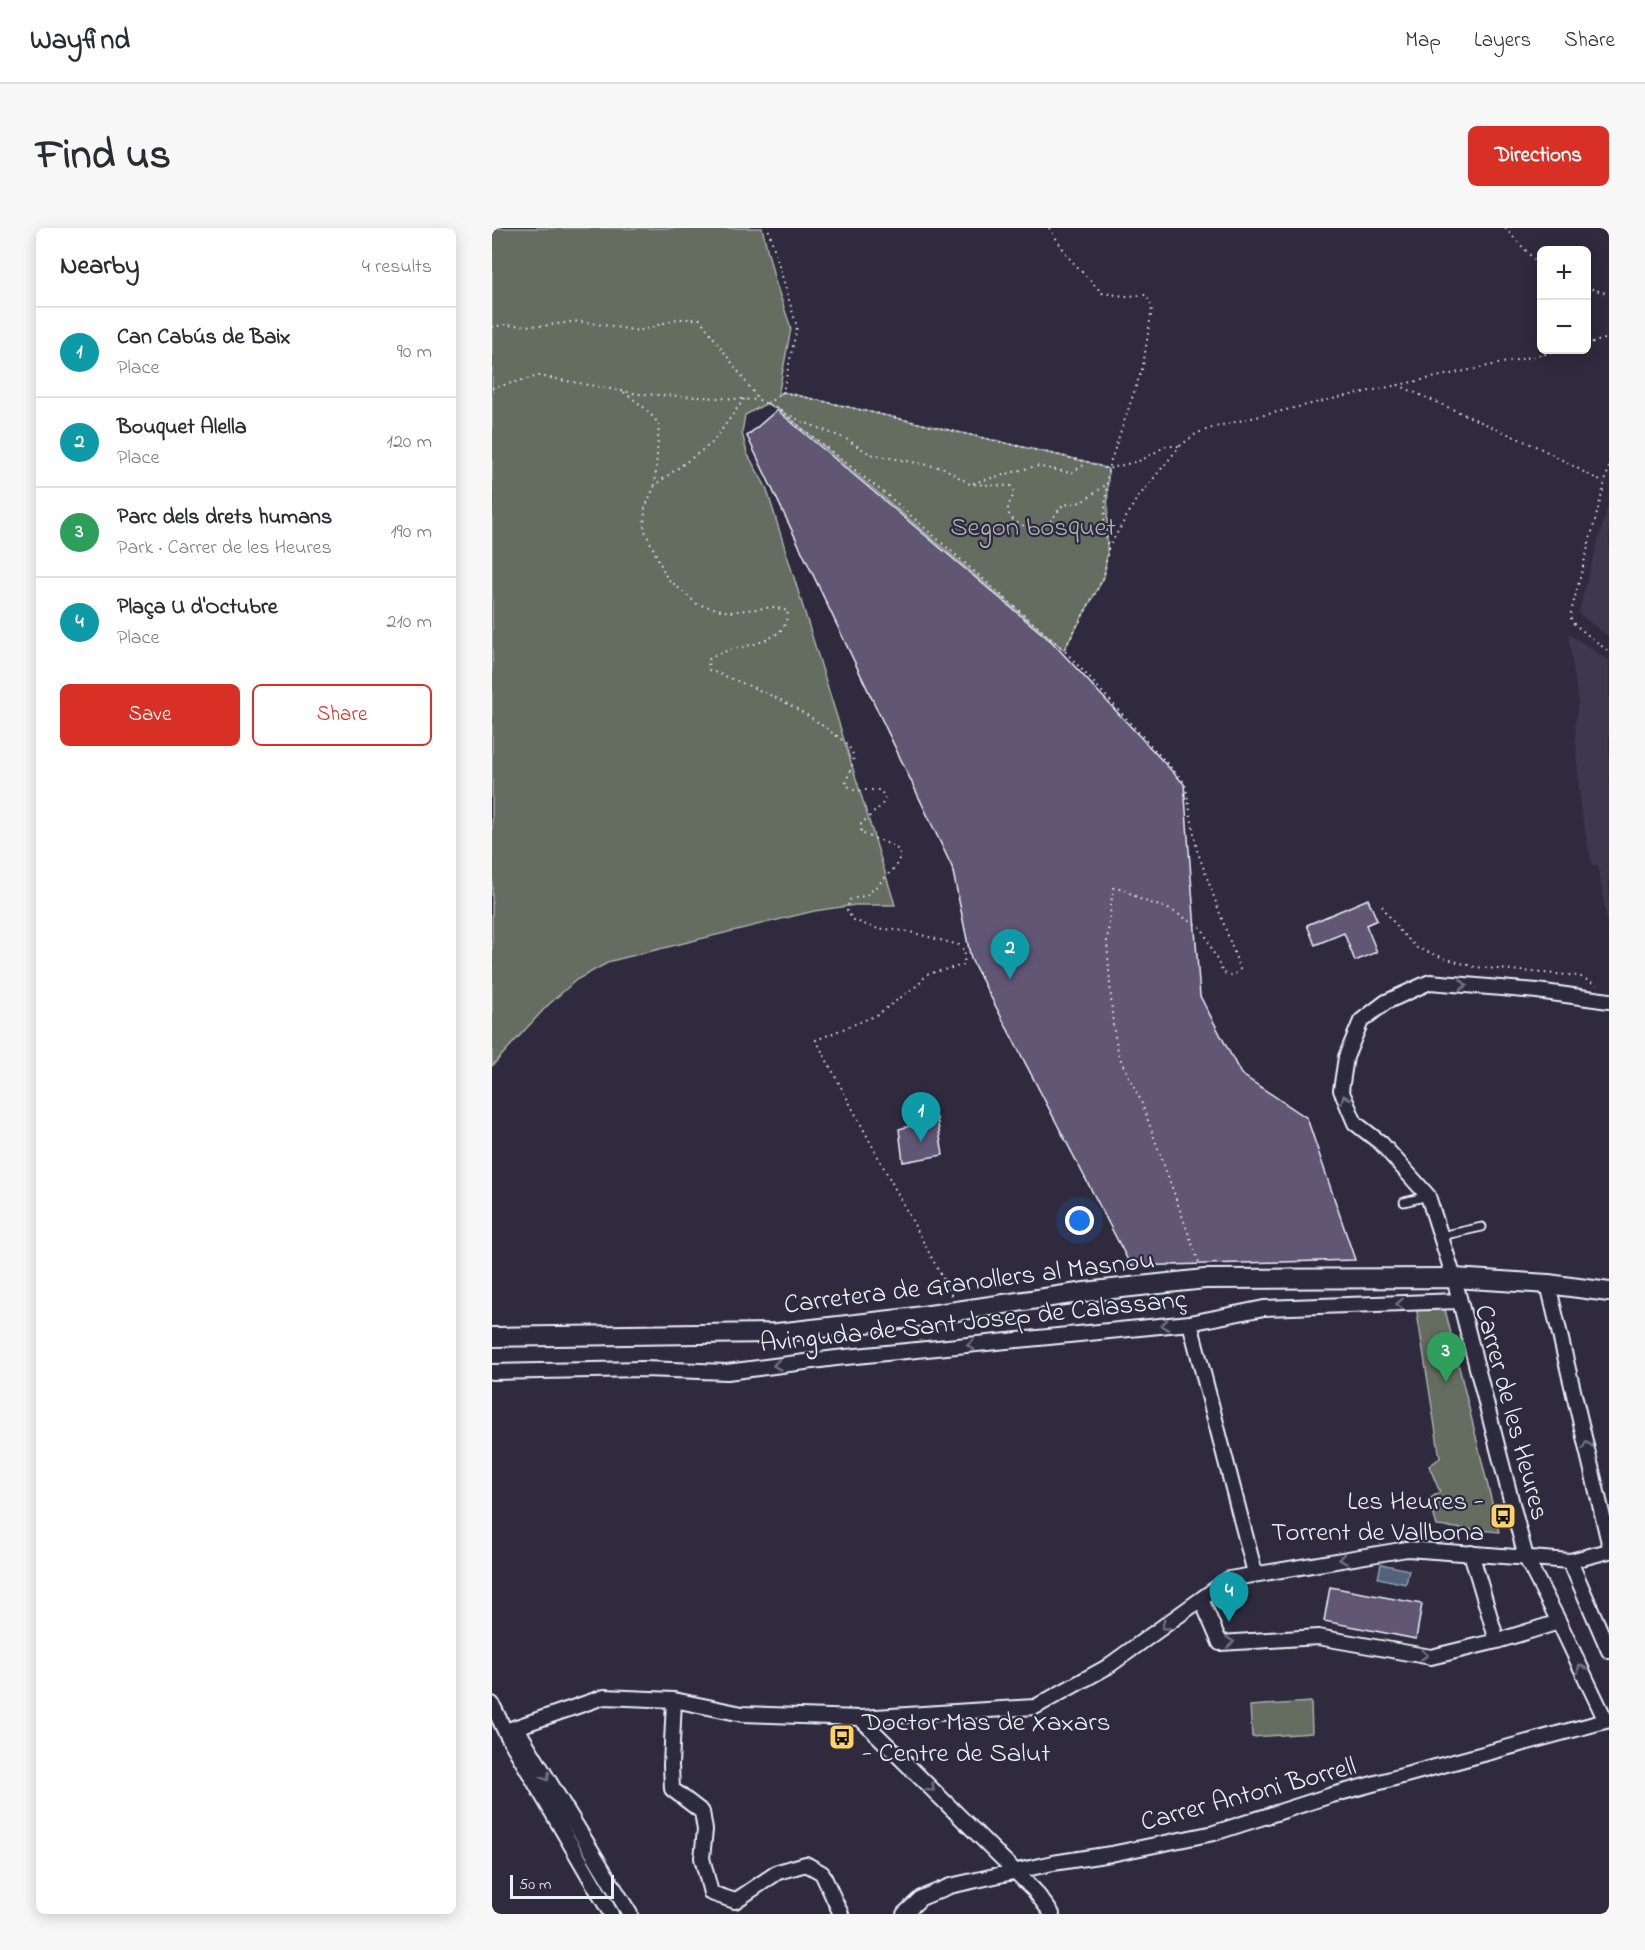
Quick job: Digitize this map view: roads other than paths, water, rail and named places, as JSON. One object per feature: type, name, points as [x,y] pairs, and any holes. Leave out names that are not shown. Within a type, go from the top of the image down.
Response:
[{"type":"main road","name":"Carretera de Granollers al Masnou","points":[[492,1337],[777,1333],[960,1311],[1085,1292],[1205,1280],[1454,1278],[1548,1284],[1609,1292]]},
{"type":"street","points":[[1428,1196],[1381,1143],[1355,1123],[1341,1090],[1346,1057],[1360,1022],[1386,1002],[1430,982],[1537,991],[1609,1001]]},
{"type":"street","name":"Carrer de les Heures","points":[[1428,1196],[1454,1278],[1526,1558],[1608,1721]]},
{"type":"street","points":[[1548,1284],[1609,1543]]},
{"type":"street","name":"Avinguda de Sant Josep de Calassanç","points":[[492,1372],[644,1369],[728,1372],[836,1358],[1190,1323],[1244,1310],[1286,1306],[1459,1301]]},
{"type":"street","points":[[1190,1323],[1255,1573]]},
{"type":"street","points":[[510,1729],[604,1697],[674,1700],[742,1714],[860,1718],[1035,1707],[1107,1667],[1229,1579],[1407,1549],[1570,1561],[1609,1551]]},
{"type":"street","points":[[1471,1553],[1497,1641]]},
{"type":"street","points":[[1570,1561],[1609,1651]]},
{"type":"street","points":[[1202,1599],[1220,1643],[1318,1637],[1431,1657],[1497,1641],[1559,1622]]},
{"type":"street","points":[[674,1700],[672,1789],[702,1812],[705,1830],[702,1858],[711,1893],[735,1901],[778,1872],[806,1864],[822,1873],[841,1914]]},
{"type":"street","points":[[492,1704],[630,1914]]},
{"type":"street","points":[[860,1718],[1016,1871],[1052,1914]]},
{"type":"street","name":"Carrer Antoni Borrell","points":[[904,1914],[921,1898],[950,1886],[1053,1863],[1214,1833],[1332,1795],[1608,1721]]},
{"type":"street","points":[[510,1729],[611,1914]]},
{"type":"lane","points":[[1404,1202],[1428,1196]]},
{"type":"lane","points":[[1440,1237],[1482,1227]]},
{"type":"water","points":[[1381,1564],[1409,1570],[1406,1584],[1378,1578]]},
{"type":"place","name":"Bouquet Alella","points":[[1010,979]]},
{"type":"place","name":"Can Cabús de Baix","points":[[921,1142]]},
{"type":"place","name":"Parc dels drets humans","points":[[1446,1382]]},
{"type":"place","name":"Les Heures - Torrent de Vallbona","points":[[1503,1516]]},
{"type":"place","name":"Plaça U d'Octubre","points":[[1229,1622]]},
{"type":"place","name":"Doctor Mas de Xaxars - Centre de Salut","points":[[842,1737]]},
{"type":"park label","name":"Segon bosquet","points":[[1033,526]]}]
